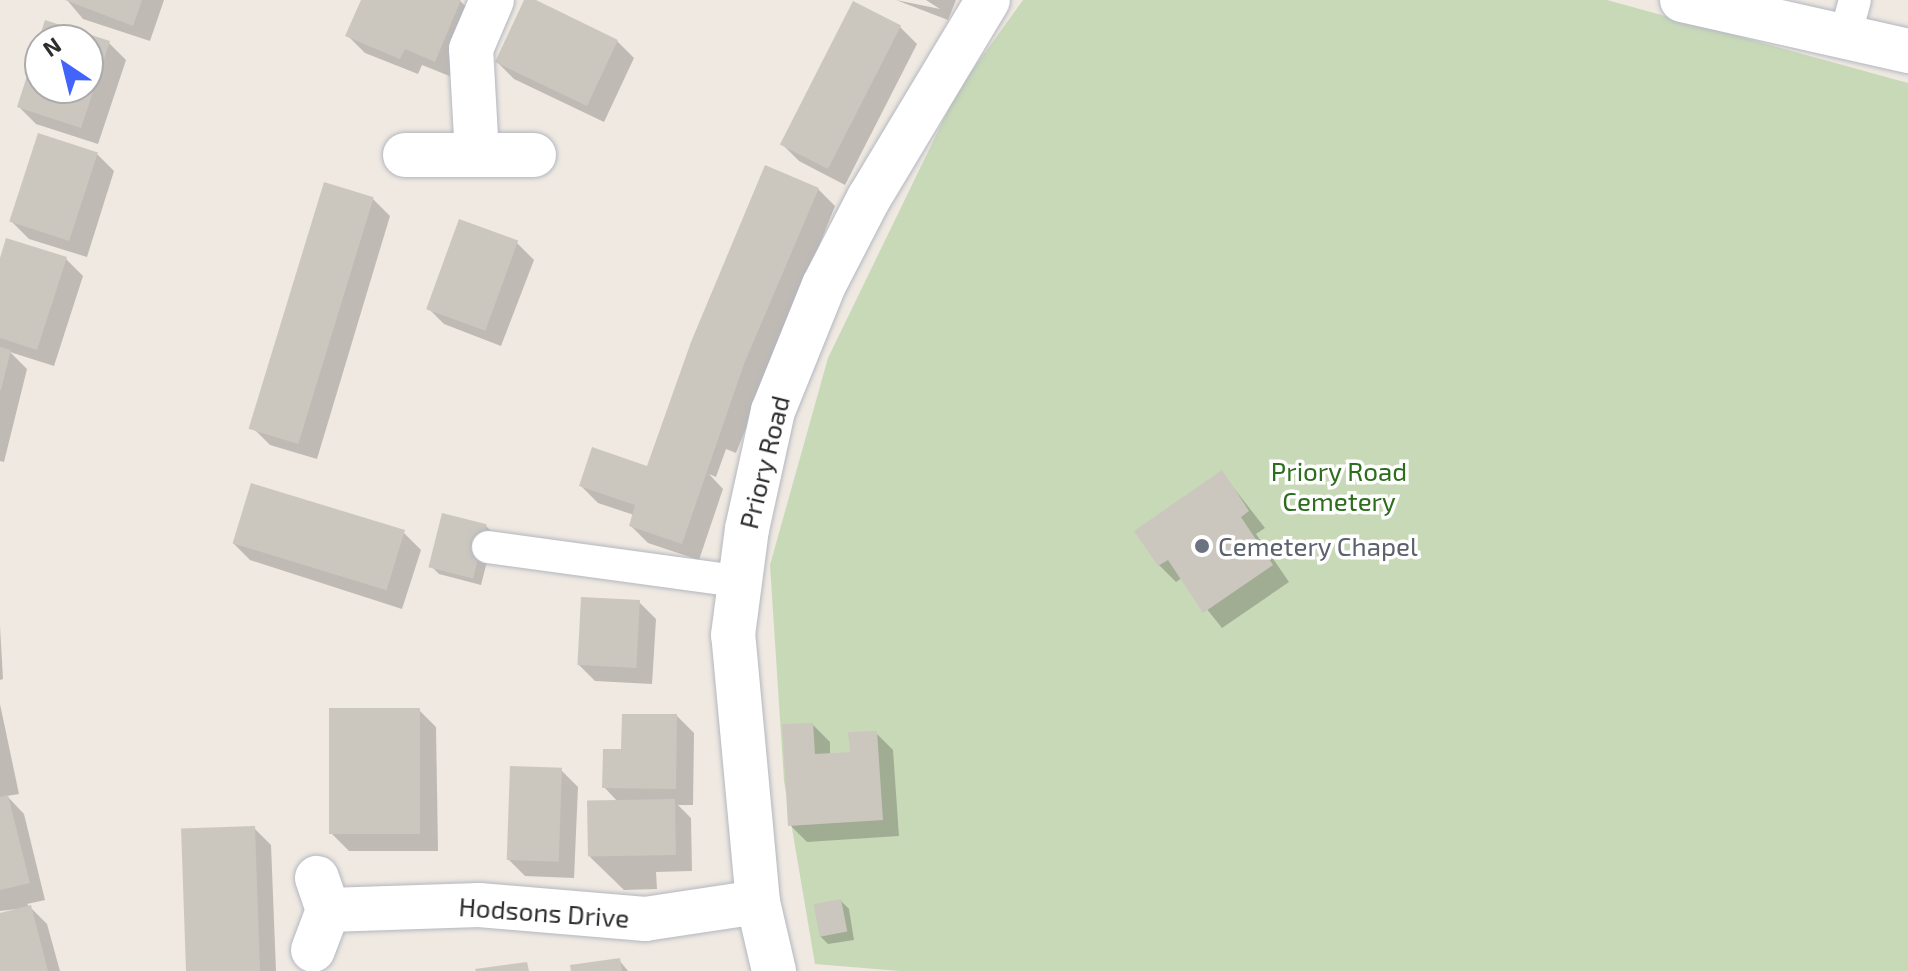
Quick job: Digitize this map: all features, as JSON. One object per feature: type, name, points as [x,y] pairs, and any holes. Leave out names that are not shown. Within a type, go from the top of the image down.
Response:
[{"type":"street","points":[[477,155],[471,49],[492,0]]},
{"type":"street","name":"Priory Road","points":[[774,971],[758,902],[733,635],[737,581],[773,411],[824,285],[869,198],[988,0]]},
{"type":"street","points":[[1682,0],[1850,18],[1908,51]]},
{"type":"street","points":[[405,155],[534,155]]},
{"type":"street","name":"Hodsons Drive","points":[[319,913],[479,905],[645,919],[758,902]]},
{"type":"lane","points":[[488,547],[737,581]]},
{"type":"green space","name":"Priory Road Cemetery","points":[[1023,0],[1607,0],[1908,83],[1908,971],[900,971],[815,964],[784,781],[770,565],[828,358],[958,90]]},
{"type":"building","points":[[65,0],[142,0],[133,26]]},
{"type":"building","points":[[361,0],[461,0],[435,62],[405,49],[400,59],[345,36]]},
{"type":"building","points":[[524,0],[536,0],[618,40],[587,106],[495,62]]},
{"type":"building","points":[[853,1],[901,26],[828,169],[780,144]]},
{"type":"building","points":[[104,39],[110,41],[104,59]]},
{"type":"building","points":[[24,85],[24,104],[89,104],[81,128],[17,107]]},
{"type":"building","points":[[38,133],[98,152],[69,241],[9,221]]},
{"type":"building","points":[[765,165],[819,188],[744,364],[682,544],[629,526],[635,505],[579,486],[592,447],[647,466],[691,342]]},
{"type":"building","points":[[324,182],[374,197],[298,444],[249,429]]},
{"type":"building","points":[[459,219],[518,241],[485,331],[426,309]]},
{"type":"building","points":[[6,238],[67,257],[37,350],[0,338],[0,258]]},
{"type":"building","points":[[0,347],[11,350],[1,390],[0,390]]},
{"type":"building","name":"Cemetery Chapel","points":[[1222,470],[1249,511],[1241,517],[1273,565],[1203,613],[1168,560],[1158,566],[1134,531]]},
{"type":"building","points":[[251,483],[405,530],[387,590],[233,543]]},
{"type":"building","points":[[442,513],[487,524],[473,578],[428,567]]},
{"type":"building","points":[[581,597],[640,600],[636,668],[577,665]]},
{"type":"building","points":[[329,708],[420,708],[420,834],[329,834]]},
{"type":"building","points":[[622,714],[677,714],[676,789],[602,788],[603,749],[621,749]]},
{"type":"building","points":[[813,723],[815,754],[850,752],[848,732],[877,731],[883,820],[788,826],[782,724]]},
{"type":"building","points":[[510,766],[562,768],[559,862],[507,860]]},
{"type":"building","points":[[8,795],[30,883],[0,890],[0,797]]},
{"type":"building","points":[[675,799],[676,855],[588,857],[587,801]]},
{"type":"building","points":[[255,826],[260,971],[186,971],[181,829]]},
{"type":"building","points":[[841,899],[847,931],[820,937],[814,904]]},
{"type":"building","points":[[31,905],[48,971],[0,971],[0,913]]},
{"type":"building","points":[[620,958],[622,971],[571,971],[570,965]]},
{"type":"building","points":[[527,962],[529,971],[475,969]]},
{"type":"place","name":"Cemetery Chapel","points":[[1202,546]]}]
